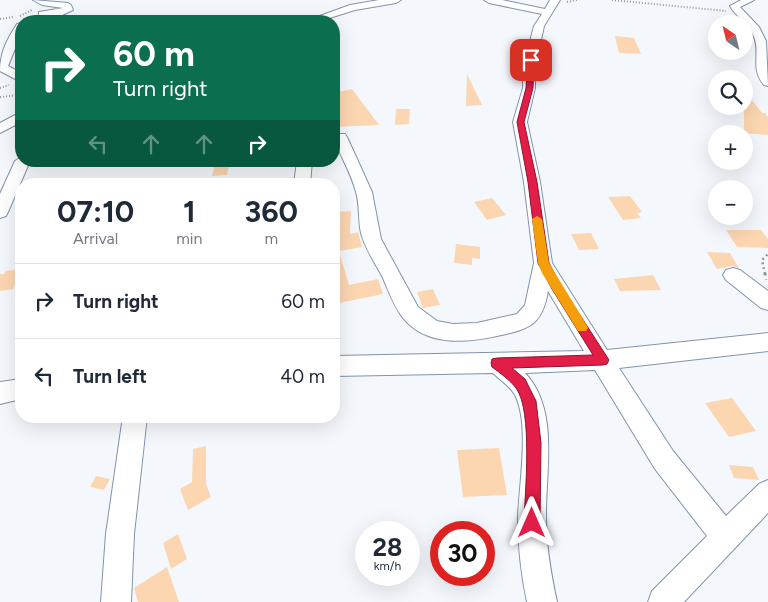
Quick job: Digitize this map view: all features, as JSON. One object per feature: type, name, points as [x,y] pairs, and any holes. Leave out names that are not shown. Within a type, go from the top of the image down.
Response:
[{"type":"street","points":[[329,15],[353,7],[396,0]]},
{"type":"street","points":[[489,0],[550,6],[539,26],[531,60],[529,88],[520,122],[532,182],[543,263],[664,460],[687,492],[725,536]]},
{"type":"street","points":[[749,0],[735,6],[750,21],[760,39],[761,71],[768,82]]},
{"type":"street","points":[[40,1],[57,2]]},
{"type":"street","points":[[39,15],[57,2]]},
{"type":"street","points":[[9,80],[3,63],[15,36]]},
{"type":"street","points":[[0,129],[15,120]]},
{"type":"street","points":[[340,137],[362,187],[366,200],[368,229],[372,239],[408,308],[424,324],[446,333],[462,334],[482,332],[526,319],[532,314],[537,301],[538,281],[543,263]]},
{"type":"street","points":[[0,212],[15,179]]},
{"type":"street","points":[[733,275],[768,302]]},
{"type":"street","points":[[340,366],[603,360],[768,342]]},
{"type":"street","points":[[497,363],[520,383],[529,401],[534,443],[533,538],[542,602]]},
{"type":"street","points":[[0,379],[15,379]]},
{"type":"street","points":[[0,393],[15,390]]},
{"type":"street","points":[[116,602],[120,534],[133,423]]},
{"type":"street","points":[[663,602],[768,493]]},
{"type":"path","points":[[612,0],[687,6],[740,13]]},
{"type":"path","points":[[20,15],[25,14],[40,1]]},
{"type":"path","points":[[0,19],[15,16]]},
{"type":"path","points":[[0,97],[15,96]]},
{"type":"path","points":[[768,254],[762,260],[768,285]]},
{"type":"building","points":[[615,36],[634,38],[641,54],[619,53]]},
{"type":"building","points":[[467,74],[482,105],[466,106]]},
{"type":"building","points":[[352,89],[379,125],[340,127],[340,92]]},
{"type":"building","points":[[753,102],[762,113],[765,113],[768,117],[768,135],[753,134],[753,125],[744,125],[744,115],[753,115]]},
{"type":"building","points":[[396,109],[410,109],[409,124],[395,125]]},
{"type":"building","points":[[214,167],[229,167],[227,175],[212,176]]},
{"type":"building","points":[[630,196],[642,212],[637,213],[641,218],[623,220],[608,197]]},
{"type":"building","points":[[492,198],[506,215],[487,220],[474,202]]},
{"type":"building","points":[[351,211],[350,234],[358,232],[362,247],[340,251],[340,212]]},
{"type":"building","points":[[726,230],[761,230],[768,239],[768,248],[737,247]]},
{"type":"building","points":[[591,233],[599,249],[579,250],[571,234]]},
{"type":"building","points":[[456,244],[480,247],[480,259],[472,258],[472,265],[454,263]]},
{"type":"building","points":[[707,252],[730,253],[739,268],[732,266],[717,269]]},
{"type":"building","points":[[340,254],[349,285],[378,279],[383,294],[340,303]]},
{"type":"building","points":[[15,270],[15,284],[13,289],[0,291],[0,274],[4,274],[6,271]]},
{"type":"building","points":[[653,275],[661,290],[620,291],[614,279]]},
{"type":"building","points":[[433,289],[440,305],[423,308],[417,292]]},
{"type":"building","points":[[732,398],[756,431],[729,437],[705,403]]},
{"type":"building","points":[[206,446],[206,484],[211,497],[188,510],[180,489],[192,482],[193,449]]},
{"type":"building","points":[[499,448],[507,495],[463,497],[457,450]]},
{"type":"building","points":[[729,465],[753,467],[759,480],[734,478]]},
{"type":"building","points":[[96,476],[110,479],[104,490],[90,487]]},
{"type":"building","points":[[178,534],[187,559],[171,569],[163,543]]},
{"type":"building","points":[[167,567],[179,602],[138,602],[134,588]]},
{"type":"slow traffic","points":[[537,219],[543,263],[582,328]]},
{"type":"route","points":[[531,60],[529,88],[520,122],[532,182],[543,263],[603,360],[497,363],[520,383],[529,401],[534,443],[532,523]]}]
